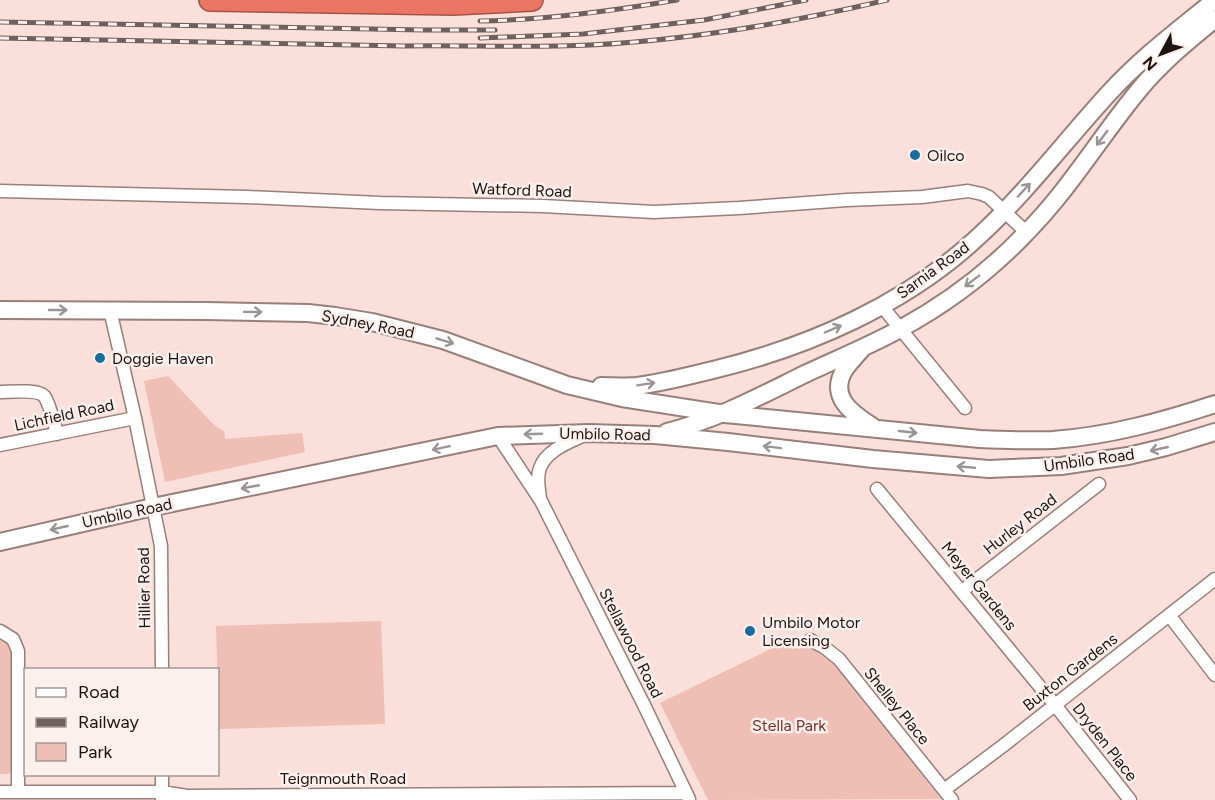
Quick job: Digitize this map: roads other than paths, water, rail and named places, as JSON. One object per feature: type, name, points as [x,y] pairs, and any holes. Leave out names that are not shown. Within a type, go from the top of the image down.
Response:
[{"type":"highway","points":[[210,0],[453,4],[532,0]]},
{"type":"main road","name":"Sarnia Road","points":[[567,385],[639,386],[716,370],[784,350],[846,324],[881,306],[950,262],[1005,211],[1125,75],[1215,0]]},
{"type":"main road","name":"Sarnia Road","points":[[655,435],[725,414],[900,329],[969,283],[1027,233],[1068,186],[1098,143],[1145,84],[1165,62],[1215,19]]},
{"type":"main road","name":"Sydney Road","points":[[0,310],[308,313],[353,319],[443,340],[567,385],[622,398],[725,414]]},
{"type":"main road","points":[[863,347],[843,373],[839,388],[840,395],[851,411],[877,429]]},
{"type":"main road","name":"Umbilo Road","points":[[725,414],[990,440],[1054,440],[1139,426],[1215,404]]},
{"type":"main road","name":"Umbilo Road","points":[[0,542],[153,507],[498,436],[589,433],[655,435],[989,469],[1061,466],[1128,456],[1215,432]]},
{"type":"street","name":"Watford Road","points":[[0,191],[543,206],[654,212],[922,197],[968,191],[989,196],[1027,233]]},
{"type":"street","points":[[881,306],[965,408]]},
{"type":"street","name":"Hillier Road","points":[[110,310],[160,540],[162,668]]},
{"type":"street","points":[[0,392],[42,394],[46,399],[57,434]]},
{"type":"street","name":"Lichfield Road","points":[[0,445],[135,418]]},
{"type":"street","name":"Stellawood Road","points":[[541,501],[538,480],[540,468],[547,457],[554,450],[589,433]]},
{"type":"street","name":"Stellawood Road","points":[[498,436],[541,501],[688,796]]},
{"type":"street","name":"Hurley Road","points":[[962,591],[1099,484]]},
{"type":"street","name":"Meyer Gardens","points":[[877,489],[1055,705]]},
{"type":"street","name":"Buxton Gardens","points":[[948,795],[1004,745],[1215,579]]},
{"type":"street","points":[[1169,615],[1215,675]]},
{"type":"street","points":[[0,631],[13,639],[18,651],[18,792]]},
{"type":"street","name":"Shelley Place","points":[[810,640],[824,647],[838,659],[948,795]]},
{"type":"street","name":"Dryden Place","points":[[1055,705],[1130,800]]},
{"type":"street","points":[[162,776],[162,796]]},
{"type":"street","name":"Teignmouth Road","points":[[0,792],[162,796],[688,796]]},
{"type":"railway","points":[[480,21],[579,14],[677,0]]},
{"type":"railway","points":[[480,38],[583,34],[704,20],[806,0]]},
{"type":"railway","points":[[0,38],[403,46],[590,45],[702,35],[813,16],[887,0]]},
{"type":"railway","points":[[0,22],[495,30]]},
{"type":"place","name":"Oilco","points":[[915,155]]},
{"type":"place","name":"Doggie Haven","points":[[100,358]]},
{"type":"place","name":"Umbilo Motor Licensing","points":[[750,631]]},
{"type":"park label","name":"Stella Park","points":[[789,725]]}]
